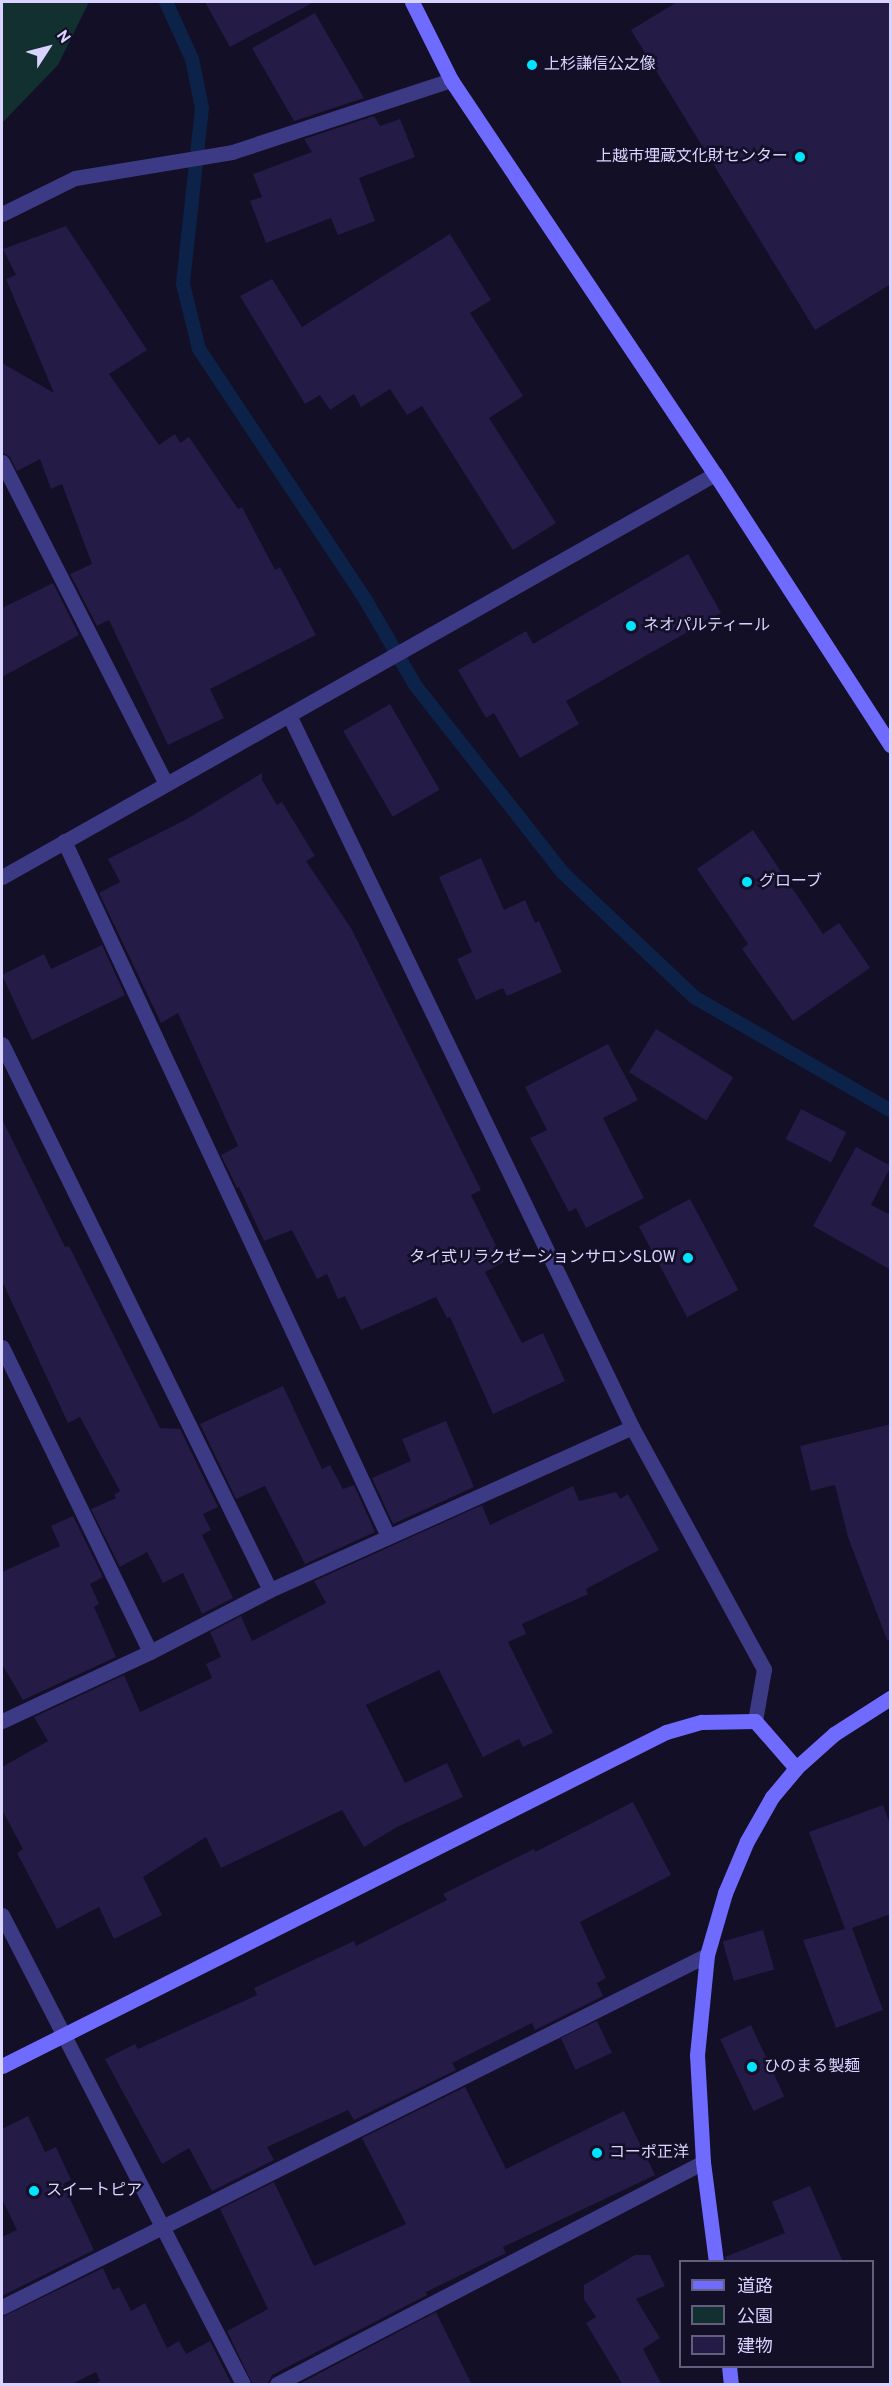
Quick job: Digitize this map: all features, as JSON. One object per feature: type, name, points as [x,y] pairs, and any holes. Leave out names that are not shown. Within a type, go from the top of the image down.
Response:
[{"type":"street","points":[[412,2],[451,80],[715,474],[891,745]]},
{"type":"street","points":[[2,214],[75,178],[232,152],[451,80]]},
{"type":"street","points":[[2,462],[166,784]]},
{"type":"street","points":[[2,877],[715,474]]},
{"type":"street","points":[[289,715],[632,1427],[764,1669],[755,1721]]},
{"type":"street","points":[[64,842],[388,1536]]},
{"type":"street","points":[[2,1044],[270,1590]]},
{"type":"street","points":[[2,1347],[150,1652]]},
{"type":"street","points":[[2,1721],[150,1652],[270,1590],[632,1427]]},
{"type":"street","points":[[716,2260],[703,2162],[697,2055],[706,1955],[724,1893],[747,1841],[772,1797],[796,1768],[834,1734],[891,1698]]},
{"type":"street","points":[[2,2066],[666,1732],[702,1722],[755,1721],[796,1768]]},
{"type":"street","points":[[2,1915],[243,2385]]},
{"type":"street","points":[[2,2307],[706,1955]]},
{"type":"street","points":[[277,2385],[703,2162]]},
{"type":"street","points":[[729,2368],[731,2385]]},
{"type":"green space","points":[[2,2],[89,2],[58,65],[2,123]]},
{"type":"building","points":[[205,2],[314,2],[230,47]]},
{"type":"building","name":"上越市埋蔵文化財センター","points":[[677,2],[891,2],[891,284],[815,330],[631,30]]},
{"type":"building","points":[[315,13],[364,98],[294,121],[252,48]]},
{"type":"building","points":[[374,116],[380,126],[400,119],[415,157],[359,178],[375,221],[338,235],[331,218],[266,243],[250,201],[262,197],[253,174],[312,152],[304,139]]},
{"type":"building","points":[[66,226],[147,350],[109,374],[159,445],[175,434],[180,443],[189,437],[238,509],[242,507],[275,570],[280,567],[316,635],[210,689],[224,718],[168,745],[109,620],[97,626],[70,574],[92,564],[62,484],[51,489],[40,459],[17,471],[10,457],[2,452],[2,363],[54,393],[6,279],[16,275],[3,249]]},
{"type":"building","points":[[450,234],[491,300],[470,313],[523,396],[489,418],[556,523],[513,550],[422,406],[407,415],[390,389],[361,407],[354,394],[330,410],[320,395],[305,404],[240,296],[272,279],[302,327]]},
{"type":"building","points":[[688,554],[721,613],[566,701],[579,724],[520,758],[494,713],[486,718],[458,670],[526,631],[533,644]]},
{"type":"building","points":[[53,583],[79,635],[2,677],[2,608]]},
{"type":"building","points":[[390,704],[439,790],[393,817],[343,731]]},
{"type":"building","points":[[262,773],[262,780],[277,805],[282,802],[315,856],[306,861],[351,928],[481,1190],[471,1195],[504,1262],[485,1272],[522,1343],[543,1333],[565,1381],[493,1414],[450,1317],[447,1318],[436,1297],[361,1330],[345,1296],[338,1299],[327,1274],[317,1279],[292,1230],[264,1241],[221,1155],[238,1146],[178,1013],[161,1023],[99,893],[120,882],[108,859],[187,819]]},
{"type":"building","points":[[753,830],[823,934],[839,923],[870,968],[793,1021],[742,949],[748,944],[697,869]]},
{"type":"building","points":[[481,858],[504,910],[525,900],[535,923],[539,921],[562,972],[507,996],[503,988],[476,1000],[457,959],[472,952],[439,877]]},
{"type":"building","points":[[102,945],[125,995],[32,1040],[2,975],[44,954],[51,969]]},
{"type":"building","points":[[656,1029],[733,1077],[706,1120],[629,1072]]},
{"type":"building","points":[[608,1044],[638,1100],[603,1118],[644,1198],[586,1228],[576,1208],[569,1212],[530,1138],[547,1130],[525,1087]]},
{"type":"building","points":[[801,1109],[846,1132],[831,1162],[786,1139]]},
{"type":"building","points":[[2,1119],[65,1247],[69,1246],[160,1428],[180,1429],[218,1507],[203,1514],[211,1530],[202,1535],[233,1598],[202,1614],[183,1573],[163,1583],[147,1552],[120,1567],[91,1509],[116,1498],[114,1495],[120,1491],[80,1417],[68,1423],[2,1281]]},
{"type":"building","points":[[856,1147],[891,1166],[871,1205],[891,1215],[891,1270],[813,1226]]},
{"type":"building","name":"タイ式リラクゼーションサロンSLOW","points":[[690,1199],[738,1290],[687,1317],[639,1226]]},
{"type":"building","points":[[283,1386],[322,1469],[330,1465],[343,1489],[354,1485],[375,1532],[305,1564],[265,1486],[236,1499],[200,1424]]},
{"type":"building","points":[[446,1421],[474,1487],[393,1524],[372,1478],[411,1461],[402,1439]]},
{"type":"building","points":[[891,1424],[891,1640],[887,1640],[848,1537],[835,1485],[811,1491],[800,1446]]},
{"type":"building","points":[[573,1486],[579,1501],[616,1492],[620,1499],[628,1494],[659,1550],[586,1589],[588,1594],[522,1624],[526,1634],[508,1642],[553,1733],[523,1747],[519,1739],[483,1757],[439,1670],[366,1705],[405,1783],[447,1763],[463,1797],[397,1827],[364,1847],[342,1810],[221,1868],[206,1837],[143,1877],[162,1915],[114,1939],[99,1907],[57,1929],[17,1853],[23,1849],[2,1810],[2,1767],[48,1741],[34,1717],[124,1675],[140,1712],[212,1678],[206,1664],[221,1657],[210,1632],[241,1616],[252,1641],[326,1603],[314,1581],[482,1505],[490,1525]]},
{"type":"building","points":[[73,1516],[103,1577],[90,1584],[99,1604],[94,1607],[116,1657],[23,1700],[2,1664],[2,1572],[60,1546],[51,1526]]},
{"type":"building","points":[[633,1802],[671,1875],[580,1922],[606,1978],[597,1983],[603,1996],[535,2030],[532,2023],[452,2063],[456,2070],[354,2120],[348,2110],[267,2147],[274,2160],[212,2191],[189,2148],[162,2164],[105,2059],[135,2044],[138,2049],[257,1995],[254,1988],[354,1941],[356,1946],[447,1900],[443,1894],[534,1849],[535,1852]]},
{"type":"building","points":[[883,1805],[891,1827],[891,1914],[852,1928],[883,2010],[836,2028],[803,1940],[845,1929],[809,1832]]},
{"type":"building","points":[[763,1930],[774,1969],[734,1981],[723,1942]]},
{"type":"building","points":[[597,2021],[612,2053],[576,2070],[561,2038]]},
{"type":"building","name":"ひのまる製麺","points":[[751,2025],[784,2097],[754,2111],[720,2039]]},
{"type":"building","points":[[465,2087],[506,2169],[624,2111],[655,2175],[503,2247],[506,2253],[426,2292],[427,2295],[272,2375],[267,2385],[253,2385],[227,2331],[268,2309],[220,2209],[274,2182],[314,2266],[406,2224],[362,2138]]},
{"type":"building","name":"スイートピア","points":[[28,2116],[45,2152],[56,2147],[71,2180],[63,2184],[94,2250],[2,2296],[2,2237],[17,2230],[2,2199],[2,2129]]},
{"type":"building","points":[[810,2186],[842,2260],[726,2260],[725,2257],[785,2233],[772,2202]]},
{"type":"building","points":[[635,2255],[650,2255],[665,2286],[636,2299],[660,2338],[643,2349],[662,2385],[623,2385],[586,2323],[596,2317],[584,2299],[584,2285]]},
{"type":"building","points":[[103,2268],[113,2290],[119,2287],[131,2311],[145,2303],[167,2348],[179,2341],[186,2354],[210,2341],[232,2385],[93,2385],[100,2381],[96,2372],[70,2385],[2,2385],[2,2317]]},
{"type":"building","points":[[436,2312],[472,2385],[297,2385]]},
{"type":"waterway","points":[[166,2],[192,59],[202,108],[183,284],[199,349],[365,599],[415,685],[563,873],[694,997],[890,1110]]},
{"type":"place","name":"上杉謙信公之像","points":[[532,65]]},
{"type":"place","name":"上越市埋蔵文化財センター","points":[[800,157]]},
{"type":"place","name":"ネオパルティール","points":[[631,626]]},
{"type":"place","name":"グローブ","points":[[747,882]]},
{"type":"place","name":"タイ式リラクゼーションサロンSLOW","points":[[688,1258]]},
{"type":"place","name":"ひのまる製麺","points":[[752,2067]]},
{"type":"place","name":"コーポ正洋","points":[[597,2153]]},
{"type":"place","name":"スイートピア","points":[[34,2191]]}]
